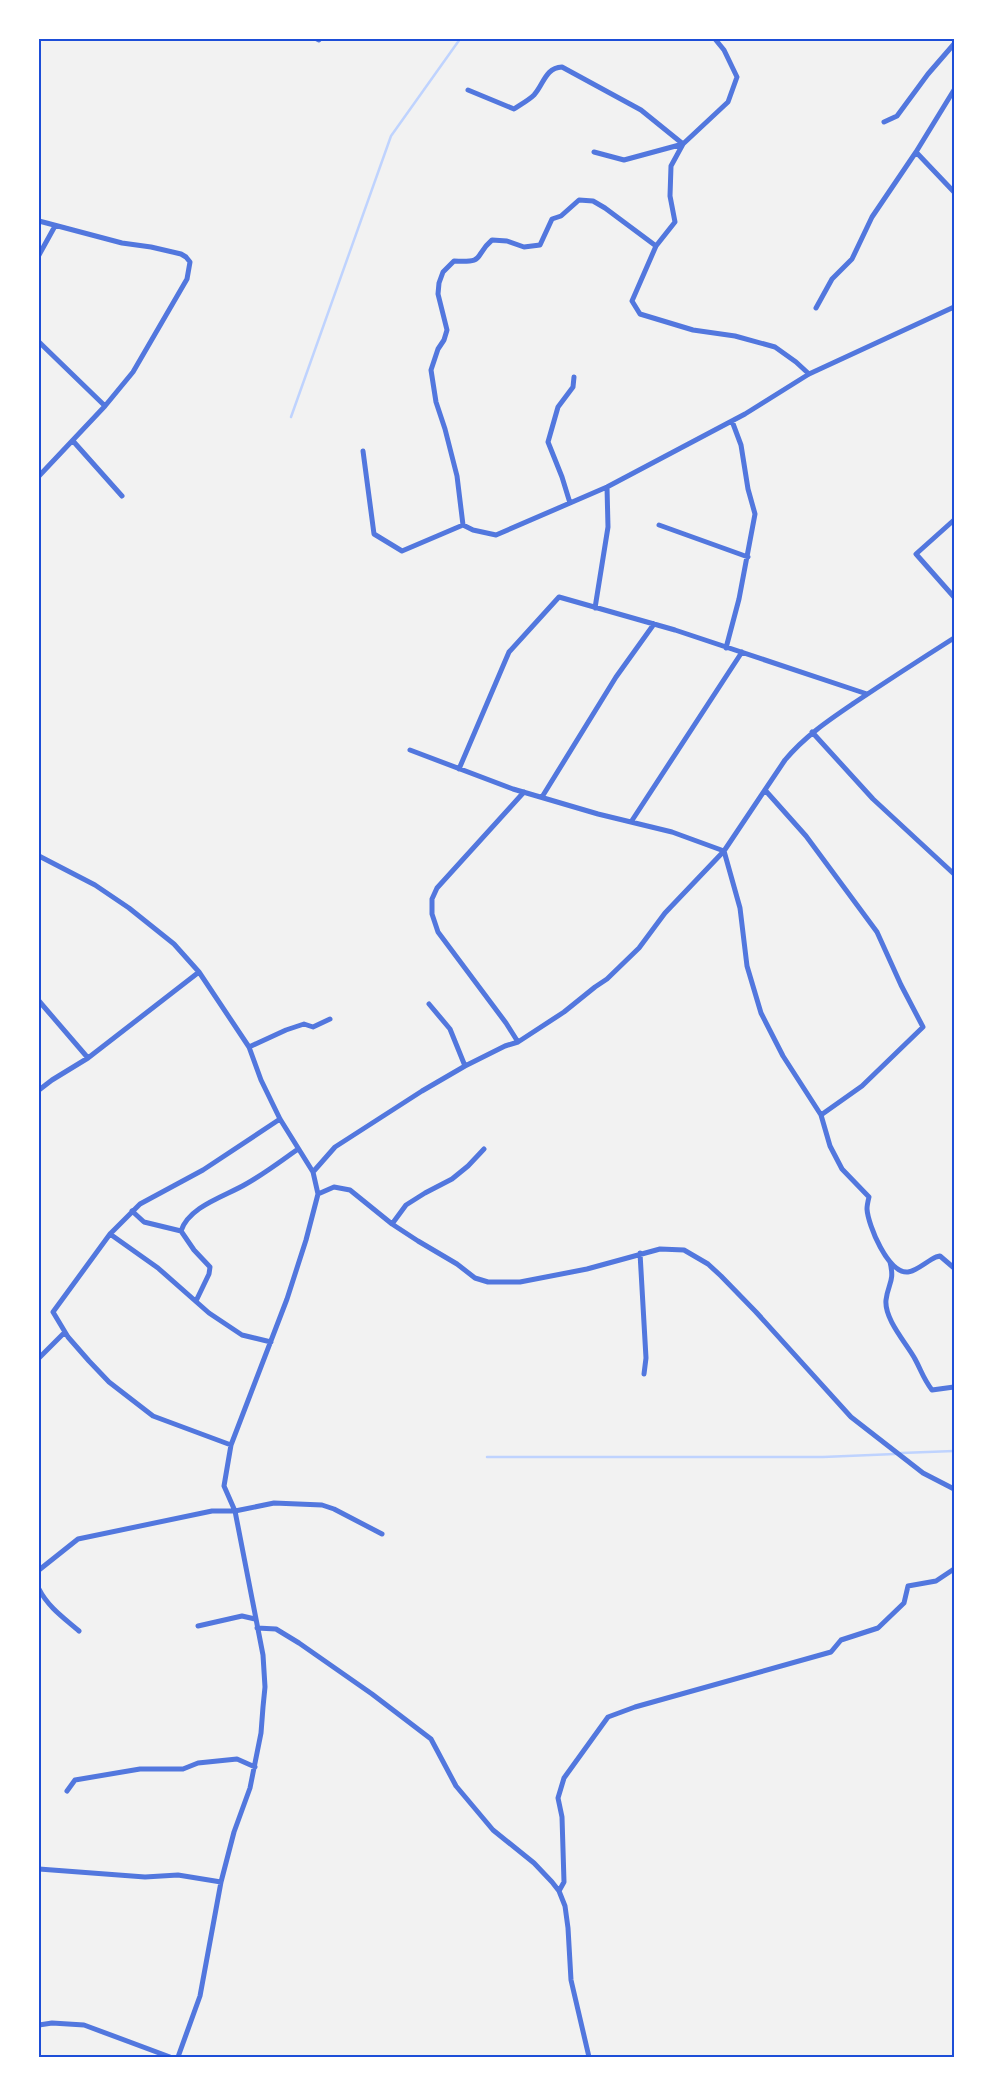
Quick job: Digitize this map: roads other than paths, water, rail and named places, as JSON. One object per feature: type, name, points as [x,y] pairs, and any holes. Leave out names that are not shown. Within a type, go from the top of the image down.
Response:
[{"type":"street","points":[[715,39],[724,50],[737,77],[728,102],[683,144],[671,166],[670,196],[675,222],[656,246],[632,301],[640,314],[693,330],[735,336],[775,348],[796,362],[809,374]]},
{"type":"street","points":[[884,122],[897,116],[928,74],[954,44]]},
{"type":"street","points":[[468,90],[514,109],[534,95],[547,74],[555,67],[562,66],[641,110],[683,144]]},
{"type":"street","points":[[816,308],[832,279],[852,259],[872,217],[916,152],[954,90]]},
{"type":"street","points":[[594,152],[624,160],[683,144]]},
{"type":"street","points":[[916,152],[954,192]]},
{"type":"street","points":[[463,525],[457,476],[446,429],[436,402],[431,370],[447,330],[438,294],[443,272],[454,261],[475,261],[481,257],[484,246],[492,240],[508,241],[524,247],[540,245],[552,219],[561,216],[579,200],[593,200],[656,246]]},
{"type":"street","points":[[39,221],[122,244],[151,247],[181,254],[190,262],[187,279],[133,372],[105,406],[39,476]]},
{"type":"street","points":[[39,255],[55,226]]},
{"type":"street","points":[[363,451],[374,534],[402,551],[463,525],[473,530],[496,534],[607,487],[732,421],[809,374],[954,307]]},
{"type":"street","points":[[39,342],[105,406]]},
{"type":"street","points":[[570,503],[548,442],[558,407],[573,387],[574,377]]},
{"type":"street","points":[[726,648],[748,557],[755,514],[748,489],[741,445],[732,421]]},
{"type":"street","points":[[73,441],[122,496]]},
{"type":"street","points":[[595,608],[608,527],[607,487]]},
{"type":"street","points":[[954,520],[916,554],[954,597]]},
{"type":"street","points":[[659,525],[748,557]]},
{"type":"street","points":[[459,769],[509,652],[559,597],[654,624],[867,694]]},
{"type":"street","points":[[542,797],[616,677],[654,624]]},
{"type":"street","points":[[313,1172],[335,1147],[422,1091],[465,1066],[505,1046],[518,1042],[564,1012],[607,979],[639,948],[666,913],[724,852],[785,760],[812,732],[954,638]]},
{"type":"street","points":[[631,822],[742,652]]},
{"type":"street","points":[[812,732],[873,799],[954,874]]},
{"type":"street","points":[[410,750],[524,792],[672,832],[724,852]]},
{"type":"street","points":[[765,790],[806,836],[877,932],[901,985],[924,1027],[862,1086],[821,1115]]},
{"type":"street","points":[[518,1042],[438,932],[432,914],[432,898],[437,888],[524,792]]},
{"type":"street","points":[[724,852],[740,908],[747,966],[761,1013],[783,1056],[821,1115],[830,1146],[842,1169],[869,1197],[867,1208],[869,1221],[878,1246],[902,1271],[908,1272],[940,1256],[954,1268]]},
{"type":"street","points":[[39,856],[95,885],[129,908],[174,944],[199,972],[249,1047],[280,1118],[313,1172],[318,1194],[288,1299],[231,1445],[224,1486],[234,1511],[263,1655],[265,1687],[261,1733],[255,1767],[250,1788],[234,1832],[221,1882],[200,1996],[178,2057]]},
{"type":"street","points":[[39,1090],[88,1058],[199,972]]},
{"type":"street","points":[[39,1001],[88,1058]]},
{"type":"street","points":[[430,1004],[450,1029],[465,1066]]},
{"type":"street","points":[[249,1047],[286,1030],[304,1024],[313,1027],[330,1019]]},
{"type":"street","points":[[231,1445],[154,1416],[110,1382],[89,1361],[65,1332],[53,1312],[110,1234],[140,1204],[203,1170],[280,1118]]},
{"type":"street","points":[[181,1231],[184,1223],[208,1203],[247,1184],[298,1149]]},
{"type":"street","points":[[392,1224],[406,1205],[452,1178],[468,1166],[484,1149]]},
{"type":"street","points":[[318,1194],[334,1187],[350,1190],[392,1224],[457,1264],[475,1278],[488,1282],[520,1282],[587,1269],[660,1249],[684,1250],[708,1264],[756,1312],[851,1417],[923,1473],[954,1489]]},
{"type":"street","points":[[132,1212],[144,1222],[181,1231],[194,1250],[210,1267],[209,1274],[196,1301]]},
{"type":"street","points":[[110,1234],[158,1268],[209,1313],[242,1335],[271,1342]]},
{"type":"street","points":[[640,1253],[646,1358],[644,1374]]},
{"type":"street","points":[[890,1259],[894,1275],[886,1301],[889,1315],[915,1360],[922,1378],[932,1390],[954,1387]]},
{"type":"street","points":[[39,1358],[65,1332]]},
{"type":"street","points":[[39,1570],[78,1539],[212,1511],[234,1511],[274,1503],[322,1505],[334,1509],[382,1534]]},
{"type":"street","points":[[559,1891],[564,1882],[562,1817],[558,1798],[564,1778],[608,1717],[635,1707],[831,1652],[841,1640],[878,1628],[904,1603],[908,1586],[936,1581],[954,1569]]},
{"type":"street","points":[[39,1589],[44,1600],[53,1610],[79,1631]]},
{"type":"street","points":[[198,1626],[242,1616],[255,1619]]},
{"type":"street","points":[[257,1628],[276,1629],[299,1643],[372,1694],[431,1739],[456,1786],[493,1830],[534,1863],[559,1891],[565,1906],[568,1928],[570,1980],[589,2057]]},
{"type":"street","points":[[67,1791],[76,1780],[120,1772],[183,1769],[198,1763],[236,1759],[255,1767]]},
{"type":"street","points":[[39,1869],[145,1877],[178,1875],[221,1882]]},
{"type":"street","points":[[39,2025],[52,2023],[84,2025],[170,2057]]},
{"type":"waterway","points":[[291,417],[391,136],[460,39]]},
{"type":"waterway","points":[[901,1453],[954,1451]]},
{"type":"waterway","points":[[487,1457],[823,1457],[895,1454]]}]
